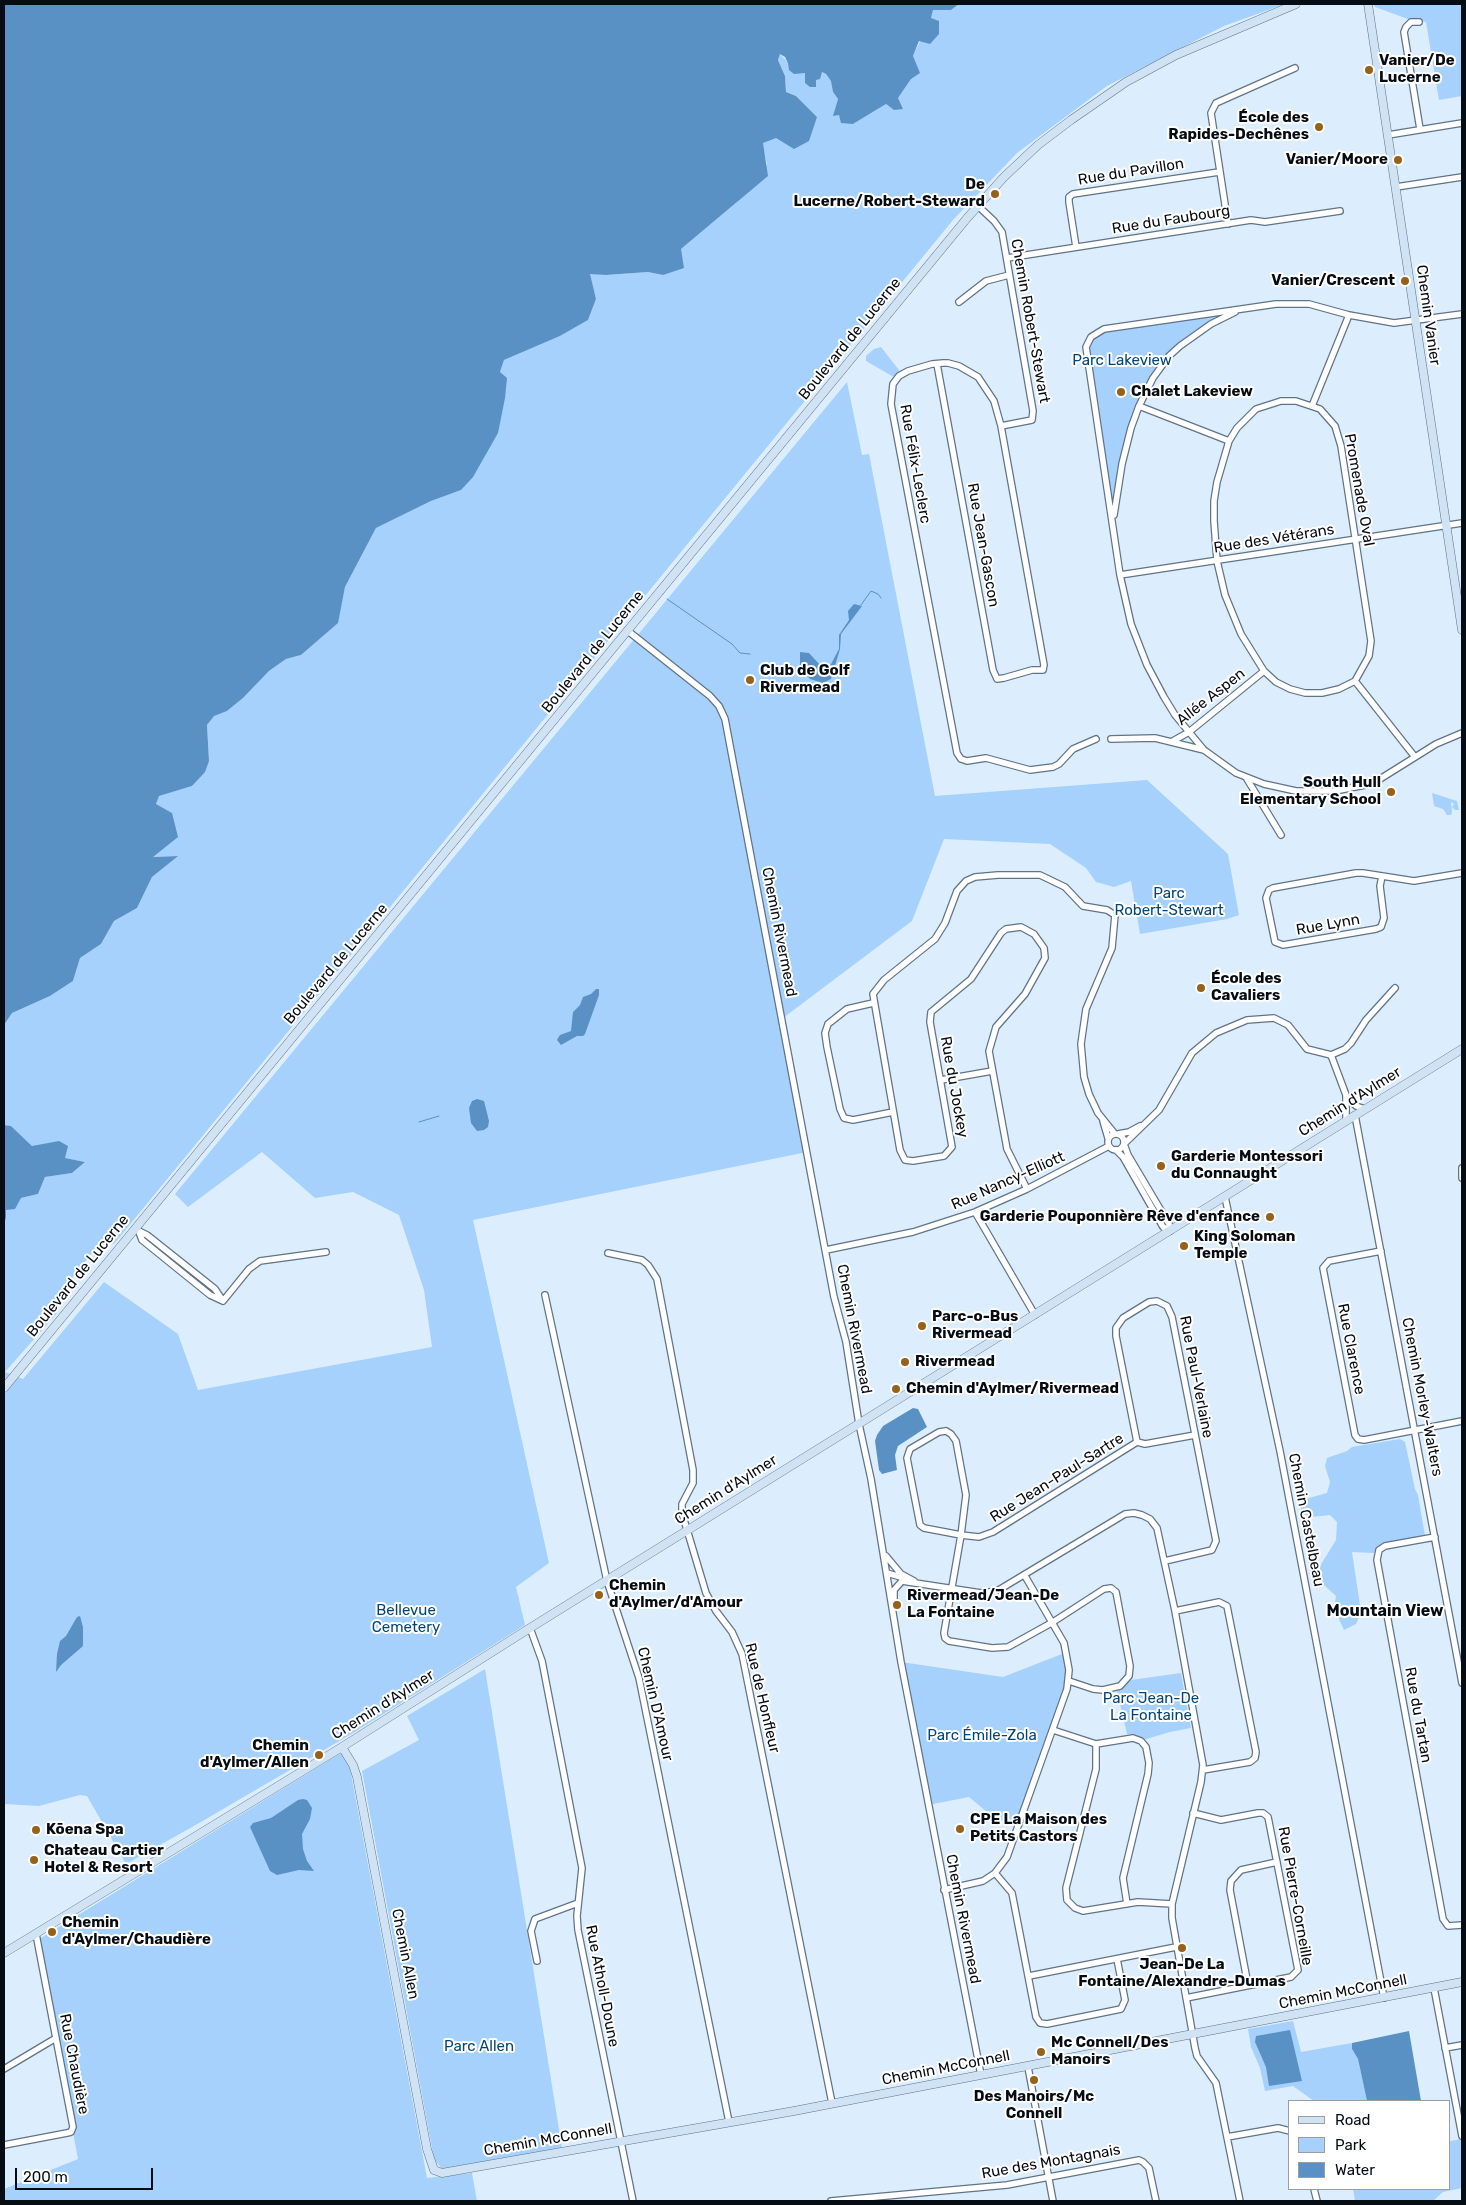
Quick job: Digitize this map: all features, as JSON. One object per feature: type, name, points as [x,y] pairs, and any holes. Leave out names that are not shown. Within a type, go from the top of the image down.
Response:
[{"type":"main road","name":"Boulevard de Lucerne","points":[[4,1388],[137,1231],[978,206],[1022,160],[1091,104],[1164,60],[1296,4]]},
{"type":"main road","name":"Boulevard de Lucerne","points":[[1272,14],[1302,4]]},
{"type":"main road","name":"Chemin Vanier","points":[[1368,4],[1462,630]]},
{"type":"main road","name":"Chemin d'Aylmer","points":[[4,1953],[342,1747],[1346,1120],[1462,1050]]},
{"type":"main road","name":"Chemin Allen","points":[[342,1747],[353,1765],[357,1777],[427,2149],[434,2170]]},
{"type":"main road","name":"Chemin McConnell","points":[[434,2170],[442,2173],[620,2142],[1028,2067],[1462,1982]]},
{"type":"street","points":[[1419,22],[1411,22],[1406,26],[1404,32],[1420,130]]},
{"type":"street","points":[[1228,224],[1211,113],[1216,104],[1296,68]]},
{"type":"street","points":[[1388,135],[1462,123]]},
{"type":"street","name":"Rue du Pavillon","points":[[1076,247],[1069,202],[1069,197],[1073,194],[1219,172]]},
{"type":"street","points":[[1396,187],[1462,176]]},
{"type":"street","name":"Chemin Robert-Stewart","points":[[978,206],[1000,229],[1007,258],[1033,411],[1032,420],[1001,426]]},
{"type":"street","name":"Rue du Faubourg","points":[[1007,258],[1256,220],[1265,222],[1340,211]]},
{"type":"street","points":[[958,302],[986,281],[1009,275]]},
{"type":"street","points":[[1462,314],[1415,322],[1394,323],[1349,315],[1310,304],[1276,304],[1104,329],[1091,336],[1086,354],[1120,575],[1131,624],[1147,665],[1172,709],[1204,750],[1247,779],[1296,791],[1335,791],[1365,785],[1380,779],[1447,738],[1462,733]]},
{"type":"street","points":[[1113,523],[1122,464],[1145,391],[1162,364],[1180,346],[1211,324],[1244,308]]},
{"type":"street","points":[[1312,406],[1349,315]]},
{"type":"street","name":"Rue Félix-Leclerc","points":[[1044,665],[1001,426],[994,401],[978,377],[959,366],[937,364],[913,369],[899,376],[892,384],[890,399],[957,754],[967,762],[986,758],[1030,770],[1053,767],[1060,764],[1073,748],[1096,739]]},
{"type":"street","name":"Rue Jean-Gascon","points":[[937,364],[993,670],[997,679],[1032,670],[1043,670],[1044,665]]},
{"type":"street","name":"Promenade Oval","points":[[1281,401],[1296,401],[1312,406],[1320,409],[1329,418],[1338,434],[1371,641],[1369,656],[1355,681],[1339,689],[1322,693],[1305,693],[1283,685],[1264,671],[1241,634],[1225,594],[1217,560],[1214,501],[1217,482],[1229,441],[1245,418],[1256,409],[1281,401]]},
{"type":"street","points":[[1139,406],[1229,441]]},
{"type":"street","name":"Rue des Vétérans","points":[[1120,575],[1462,523]]},
{"type":"street","name":"Chemin Rivermead","points":[[628,631],[710,696],[719,706],[725,719],[826,1250],[846,1342],[893,1614],[944,1890],[981,2075]]},
{"type":"street","name":"Allée Aspen","points":[[1172,742],[1189,732],[1264,671]]},
{"type":"street","points":[[1355,681],[1416,757]]},
{"type":"street","points":[[1111,739],[1155,738],[1204,750]]},
{"type":"street","points":[[1247,779],[1280,835]]},
{"type":"street","name":"Rue Lynn","points":[[1382,876],[1380,886],[1384,918],[1381,927],[1376,930],[1283,945],[1275,942],[1266,898],[1269,890],[1356,873],[1382,876],[1414,881],[1462,873]]},
{"type":"street","points":[[893,1112],[853,1120],[844,1118],[840,1109],[827,1048],[825,1033],[828,1024],[847,1009],[874,1002],[873,994],[878,986],[935,939],[944,924],[957,891],[963,883],[970,879],[998,875],[1040,875],[1065,887],[1078,903],[1083,906],[1107,910],[1116,915],[1112,948],[1086,1009],[1081,1044],[1086,1084],[1101,1117],[1109,1146],[1116,1150],[1123,1158],[1164,1227],[1170,1231]]},
{"type":"street","name":"Rue du Jockey","points":[[874,1002],[900,1150],[905,1160],[913,1161],[948,1154],[952,1147],[930,1022],[931,1012],[971,978],[1001,933],[1006,929],[1021,928],[1034,934],[1044,948],[1045,958],[1025,994],[996,1027],[989,1052],[1007,1149],[1027,1189]]},
{"type":"street","points":[[1116,1150],[1121,1148],[1161,1106],[1179,1072],[1192,1053],[1209,1038],[1232,1025],[1255,1018],[1274,1018],[1288,1026],[1307,1049],[1331,1055],[1351,1043],[1366,1020],[1395,988]]},
{"type":"street","points":[[1331,1055],[1346,1095],[1346,1120]]},
{"type":"street","points":[[941,1080],[992,1071]]},
{"type":"street","points":[[1346,1095],[1356,1106],[1365,1110]]},
{"type":"street","name":"Chemin Morley-Walters","points":[[1355,1115],[1462,1683]]},
{"type":"street","points":[[1101,1117],[1116,1134],[1124,1139],[1124,1144],[1169,1224],[1170,1231]]},
{"type":"street","points":[[1108,1138],[1116,1134],[1129,1132],[1146,1122]]},
{"type":"street","name":"Rue Nancy-Elliott","points":[[826,1250],[913,1232],[975,1212],[1027,1189],[1109,1146]]},
{"type":"street","points":[[1462,1168],[1462,1178]]},
{"type":"street","name":"Chemin Castelbeau","points":[[1225,1196],[1280,1451],[1384,1998]]},
{"type":"street","points":[[975,1212],[1035,1315]]},
{"type":"street","points":[[137,1231],[142,1240],[210,1295],[223,1301],[249,1269],[260,1261],[326,1252]]},
{"type":"street","name":"Rue Clarence","points":[[1381,1251],[1329,1261],[1324,1266],[1323,1273],[1356,1437],[1364,1440],[1415,1430]]},
{"type":"street","name":"Rue de Honfleur","points":[[608,1253],[642,1260],[648,1265],[657,1279],[693,1470],[693,1482],[681,1509],[706,1593],[736,1639],[742,1654],[832,2103]]},
{"type":"street","name":"Chemin D'Amour","points":[[545,1295],[606,1581],[639,1678],[729,2122]]},
{"type":"street","name":"Rue Paul-Verlaine","points":[[1137,1442],[1116,1332],[1118,1324],[1123,1318],[1153,1301],[1164,1304],[1171,1312],[1215,1545],[1209,1552],[1165,1561]]},
{"type":"street","points":[[1415,1430],[1462,1421]]},
{"type":"street","points":[[961,1535],[924,1528],[920,1525],[907,1458],[910,1449],[942,1431],[951,1434],[956,1441],[966,1495],[961,1535],[944,1632],[945,1638],[949,1641],[1002,1648],[1012,1646],[1104,1589],[1111,1588],[1117,1595],[1130,1666],[1127,1680],[1120,1686],[1098,1690],[1069,1682]]},
{"type":"street","name":"Rue Jean-Paul-Sartre","points":[[961,1535],[979,1537],[993,1532],[1137,1442],[1145,1444],[1195,1435]]},
{"type":"street","points":[[893,1614],[896,1586],[902,1581],[992,1592],[1003,1589],[1121,1516],[1129,1513],[1142,1515],[1154,1523],[1159,1533],[1175,1611],[1200,1744],[1203,1770],[1172,1904],[1172,1918],[1197,2056],[1216,2083],[1240,2201]]},
{"type":"street","points":[[881,1537],[887,1558],[891,1564],[901,1574],[918,1583]]},
{"type":"street","name":"Rue du Tartan","points":[[1435,1537],[1385,1546],[1379,1550],[1377,1560],[1443,1919],[1448,1926],[1462,1925]]},
{"type":"street","points":[[887,1573],[918,1583]]},
{"type":"street","points":[[944,1890],[978,1884],[996,1873],[1010,1851],[1069,1682],[1068,1661],[1064,1643],[1025,1576]]},
{"type":"street","points":[[1175,1611],[1219,1602],[1227,1606],[1256,1752],[1255,1758],[1250,1762],[1203,1770]]},
{"type":"street","name":"Rue Atholl-Doune","points":[[530,1628],[542,1661],[580,1863],[582,1881],[578,1904],[578,1930],[620,2142],[634,2201]]},
{"type":"street","points":[[1053,1730],[1096,1744],[1133,1738],[1143,1743],[1148,1757],[1148,1774],[1123,1873],[1127,1904]]},
{"type":"street","points":[[1096,1744],[1096,1769],[1066,1896],[1071,1906],[1083,1911],[1138,1902],[1172,1904]]},
{"type":"street","name":"Rue Pierre-Corneille","points":[[1186,1998],[1291,1977],[1298,1970],[1270,1821],[1266,1815],[1258,1813],[1222,1820],[1193,1814]]},
{"type":"street","points":[[1248,1985],[1230,1890],[1231,1881],[1241,1870],[1278,1862]]},
{"type":"street","points":[[996,1873],[1012,1893],[1036,2017],[1040,2023],[1047,2024],[1117,2011],[1123,2007],[1125,2000],[1117,1959]]},
{"type":"street","points":[[537,1961],[531,1931],[535,1919],[578,1904]]},
{"type":"street","name":"Rue Chaudière","points":[[4,2146],[71,2132],[73,2127],[36,1934]]},
{"type":"street","points":[[1029,1976],[1176,1947]]},
{"type":"street","points":[[1434,1988],[1462,2136]]},
{"type":"street","points":[[4,2068],[56,2038]]},
{"type":"street","points":[[1445,2048],[1462,2045]]},
{"type":"street","points":[[1028,2067],[1053,2201]]},
{"type":"street","points":[[1227,2137],[1278,2128],[1288,2130]]},
{"type":"street","name":"Rue des Montagnais","points":[[831,2201],[1000,2186],[1139,2160],[1149,2168],[1156,2201]]},
{"type":"green space","points":[[959,4],[1282,5],[1224,26],[1107,86],[1017,153],[953,220],[114,1244],[103,1239],[50,1306],[57,1313],[5,1372],[23,1379],[104,1282],[178,1334],[198,1390],[432,1347],[424,1290],[399,1215],[353,1192],[315,1198],[262,1152],[188,1207],[175,1194],[847,382],[862,455],[869,454],[935,796],[1147,780],[1228,854],[1239,915],[1227,919],[1140,934],[1131,881],[1114,887],[1096,882],[1086,868],[1050,844],[944,839],[912,921],[783,1018],[807,1152],[473,1220],[549,1563],[516,1587],[525,1625],[353,1733],[126,1864],[87,1796],[80,1795],[39,1806],[4,1804],[4,1224],[6,1210],[21,1198],[38,1194],[45,1177],[72,1173],[85,1162],[64,1158],[32,1146],[11,1126],[4,1125],[4,1025],[12,1013],[50,996],[73,981],[80,958],[101,944],[114,921],[137,908],[152,877],[177,856],[153,857],[172,813],[156,805],[158,796],[192,786],[209,761],[207,725],[214,715],[227,711],[243,698],[269,671],[286,659],[301,655],[337,623],[345,587],[376,528],[431,501],[461,490],[504,360],[560,336],[588,320],[596,299],[589,273],[606,275],[648,272],[663,275],[681,249],[736,203],[767,164],[762,143],[817,117],[796,96],[786,92],[785,76],[778,60],[780,54],[789,63],[816,80],[822,72],[826,74],[832,81],[833,92],[838,99],[835,110],[853,124],[886,104],[894,110],[898,98],[911,79],[913,56],[931,18],[933,9],[951,10]]},
{"type":"green space","points":[[1374,4],[1462,4],[1462,96],[1439,100],[1426,22],[1408,19],[1375,7]]},
{"type":"green space","name":"Parc Lakeview","points":[[1244,308],[1227,316],[1180,346],[1153,378],[1126,447],[1113,523],[1088,342],[1097,332]]},
{"type":"green space","points":[[881,347],[902,374],[892,376],[866,361],[866,356],[874,349]]},
{"type":"green space","points":[[1432,793],[1457,801],[1459,810],[1455,810],[1452,807],[1454,804],[1451,802],[1452,812],[1451,815],[1447,815],[1443,809],[1434,806]]},
{"type":"green space","points":[[1400,1439],[1405,1442],[1418,1495],[1425,1536],[1385,1544],[1378,1547],[1374,1553],[1352,1552],[1361,1612],[1356,1624],[1344,1630],[1334,1608],[1336,1596],[1323,1584],[1319,1576],[1320,1566],[1336,1540],[1337,1522],[1330,1515],[1311,1517],[1302,1513],[1300,1504],[1302,1500],[1327,1493],[1330,1482],[1325,1466],[1327,1458],[1347,1451],[1352,1447]]},
{"type":"green space","name":"Parc Émile-Zola","points":[[1067,1652],[1069,1681],[1019,1827],[993,1817],[969,1797],[928,1805],[901,1662],[1003,1677]]},
{"type":"green space","name":"Parc Allen","points":[[485,1669],[562,2148],[442,2169],[434,2159],[362,1771],[419,1740],[407,1716]]},
{"type":"green space","name":"Parc Jean-De La Fontaine","points":[[1181,1673],[1191,1728],[1143,1740],[1135,1735],[1127,1734],[1117,1691],[1131,1680]]},
{"type":"green space","points":[[341,1753],[348,1758],[427,2178],[472,2173],[477,2201],[4,2201],[4,2189],[78,2159],[36,1941]]},
{"type":"green space","points":[[1293,2021],[1301,2052],[1352,2043],[1352,2049],[1358,2059],[1367,2100],[1313,2100],[1293,2086],[1265,2091],[1260,2068],[1251,2047],[1248,2029]]},
{"type":"green space","points":[[1462,2139],[1462,2188],[1443,2192],[1433,2201],[1355,2201],[1353,2190],[1451,2190],[1451,2141]]},
{"type":"water","points":[[4,4],[959,4],[951,10],[933,10],[931,18],[939,21],[939,34],[930,44],[919,41],[913,56],[920,73],[911,79],[898,98],[903,109],[894,110],[886,104],[853,124],[841,123],[839,115],[833,116],[838,99],[826,74],[822,72],[820,79],[816,80],[816,87],[810,87],[805,83],[805,73],[794,74],[789,70],[785,57],[780,54],[778,60],[785,76],[786,92],[796,96],[817,117],[809,141],[794,149],[776,138],[763,143],[768,176],[681,249],[684,268],[663,275],[648,272],[606,275],[590,274],[596,299],[588,320],[560,336],[504,360],[500,372],[507,378],[498,433],[473,477],[461,490],[431,501],[376,528],[345,587],[338,623],[301,655],[286,659],[269,671],[243,698],[227,711],[214,716],[207,725],[209,761],[205,772],[192,786],[159,796],[156,804],[172,813],[178,837],[153,857],[178,856],[152,877],[137,908],[114,921],[101,944],[80,958],[73,981],[50,996],[12,1013],[4,1025]]},
{"type":"water","points":[[854,604],[862,606],[841,634],[840,649],[831,679],[823,683],[810,679],[800,667],[800,652],[809,653],[820,665],[830,666],[839,649],[839,635],[849,620],[848,611]]},
{"type":"water","points":[[596,989],[599,989],[599,995],[585,1034],[577,1036],[561,1045],[557,1040],[560,1035],[571,1031],[573,1012],[580,1005],[583,997],[591,994]]},
{"type":"water","points":[[477,1099],[484,1101],[489,1121],[488,1127],[477,1131],[471,1123],[469,1108],[472,1101]]},
{"type":"water","points":[[4,1125],[11,1126],[32,1146],[59,1141],[68,1146],[65,1158],[85,1162],[72,1173],[45,1177],[38,1194],[21,1198],[15,1209],[6,1210],[4,1224]]},
{"type":"water","points":[[913,1408],[918,1409],[927,1427],[898,1446],[895,1455],[897,1470],[882,1474],[879,1470],[875,1441],[877,1435],[883,1426]]},
{"type":"water","points":[[80,1616],[83,1627],[83,1646],[61,1665],[56,1672],[60,1641],[66,1636],[77,1617]]},
{"type":"water","points":[[298,1800],[307,1800],[312,1808],[310,1819],[302,1834],[303,1849],[307,1861],[314,1871],[299,1870],[277,1875],[270,1871],[250,1827],[253,1823],[271,1818]]},
{"type":"water","points":[[1290,2030],[1302,2081],[1269,2086],[1266,2067],[1255,2042],[1256,2036]]},
{"type":"water","points":[[1409,2031],[1421,2100],[1367,2100],[1358,2059],[1352,2049],[1352,2043]]},
{"type":"waterway","points":[[861,605],[871,591],[878,594],[881,598]]},
{"type":"waterway","points":[[667,599],[732,644],[740,653],[750,654]]},
{"type":"waterway","points":[[794,672],[800,667]]},
{"type":"waterway","points":[[419,1122],[439,1116]]},
{"type":"place","name":"Vanier/De Lucerne","points":[[1369,70]]},
{"type":"place","name":"École des Rapides-Dechênes","points":[[1319,127]]},
{"type":"place","name":"Vanier/Moore","points":[[1398,160]]},
{"type":"place","name":"De Lucerne/Robert-Steward","points":[[995,194]]},
{"type":"place","name":"Vanier/Crescent","points":[[1405,281]]},
{"type":"place","name":"Chalet Lakeview","points":[[1121,392]]},
{"type":"place","name":"Club de Golf Rivermead","points":[[750,680]]},
{"type":"place","name":"South Hull Elementary School","points":[[1391,792]]},
{"type":"place","name":"École des Cavaliers","points":[[1201,988]]},
{"type":"place","name":"Garderie Montessori du Connaught","points":[[1161,1166]]},
{"type":"place","name":"Garderie Pouponnière Rêve d'enfance","points":[[1270,1217]]},
{"type":"place","name":"King Soloman Temple","points":[[1184,1246]]},
{"type":"place","name":"Parc-o-Bus Rivermead","points":[[922,1326]]},
{"type":"place","name":"Rivermead","points":[[905,1362]]},
{"type":"place","name":"Chemin d'Aylmer/Rivermead","points":[[896,1389]]},
{"type":"place","name":"Chemin d'Aylmer/d'Amour","points":[[599,1595]]},
{"type":"place","name":"Rivermead/Jean-De La Fontaine","points":[[897,1605]]},
{"type":"place","name":"Chemin d'Aylmer/Allen","points":[[319,1755]]},
{"type":"place","name":"CPE La Maison des Petits Castors","points":[[960,1829]]},
{"type":"place","name":"Kōena Spa","points":[[36,1830]]},
{"type":"place","name":"Chateau Cartier Hotel & Resort","points":[[34,1860]]},
{"type":"place","name":"Chemin d'Aylmer/Chaudière","points":[[52,1932]]},
{"type":"place","name":"Jean-De La Fontaine/Alexandre-Dumas","points":[[1182,1948]]},
{"type":"place","name":"Mc Connell/Des Manoirs","points":[[1041,2052]]},
{"type":"place","name":"Des Manoirs/Mc Connell","points":[[1034,2080]]},
{"type":"district","name":"Mountain View","points":[[1385,1611]]},
{"type":"park label","name":"Parc Robert-Stewart","points":[[1169,902]]},
{"type":"park label","name":"Bellevue Cemetery","points":[[406,1620]]}]
